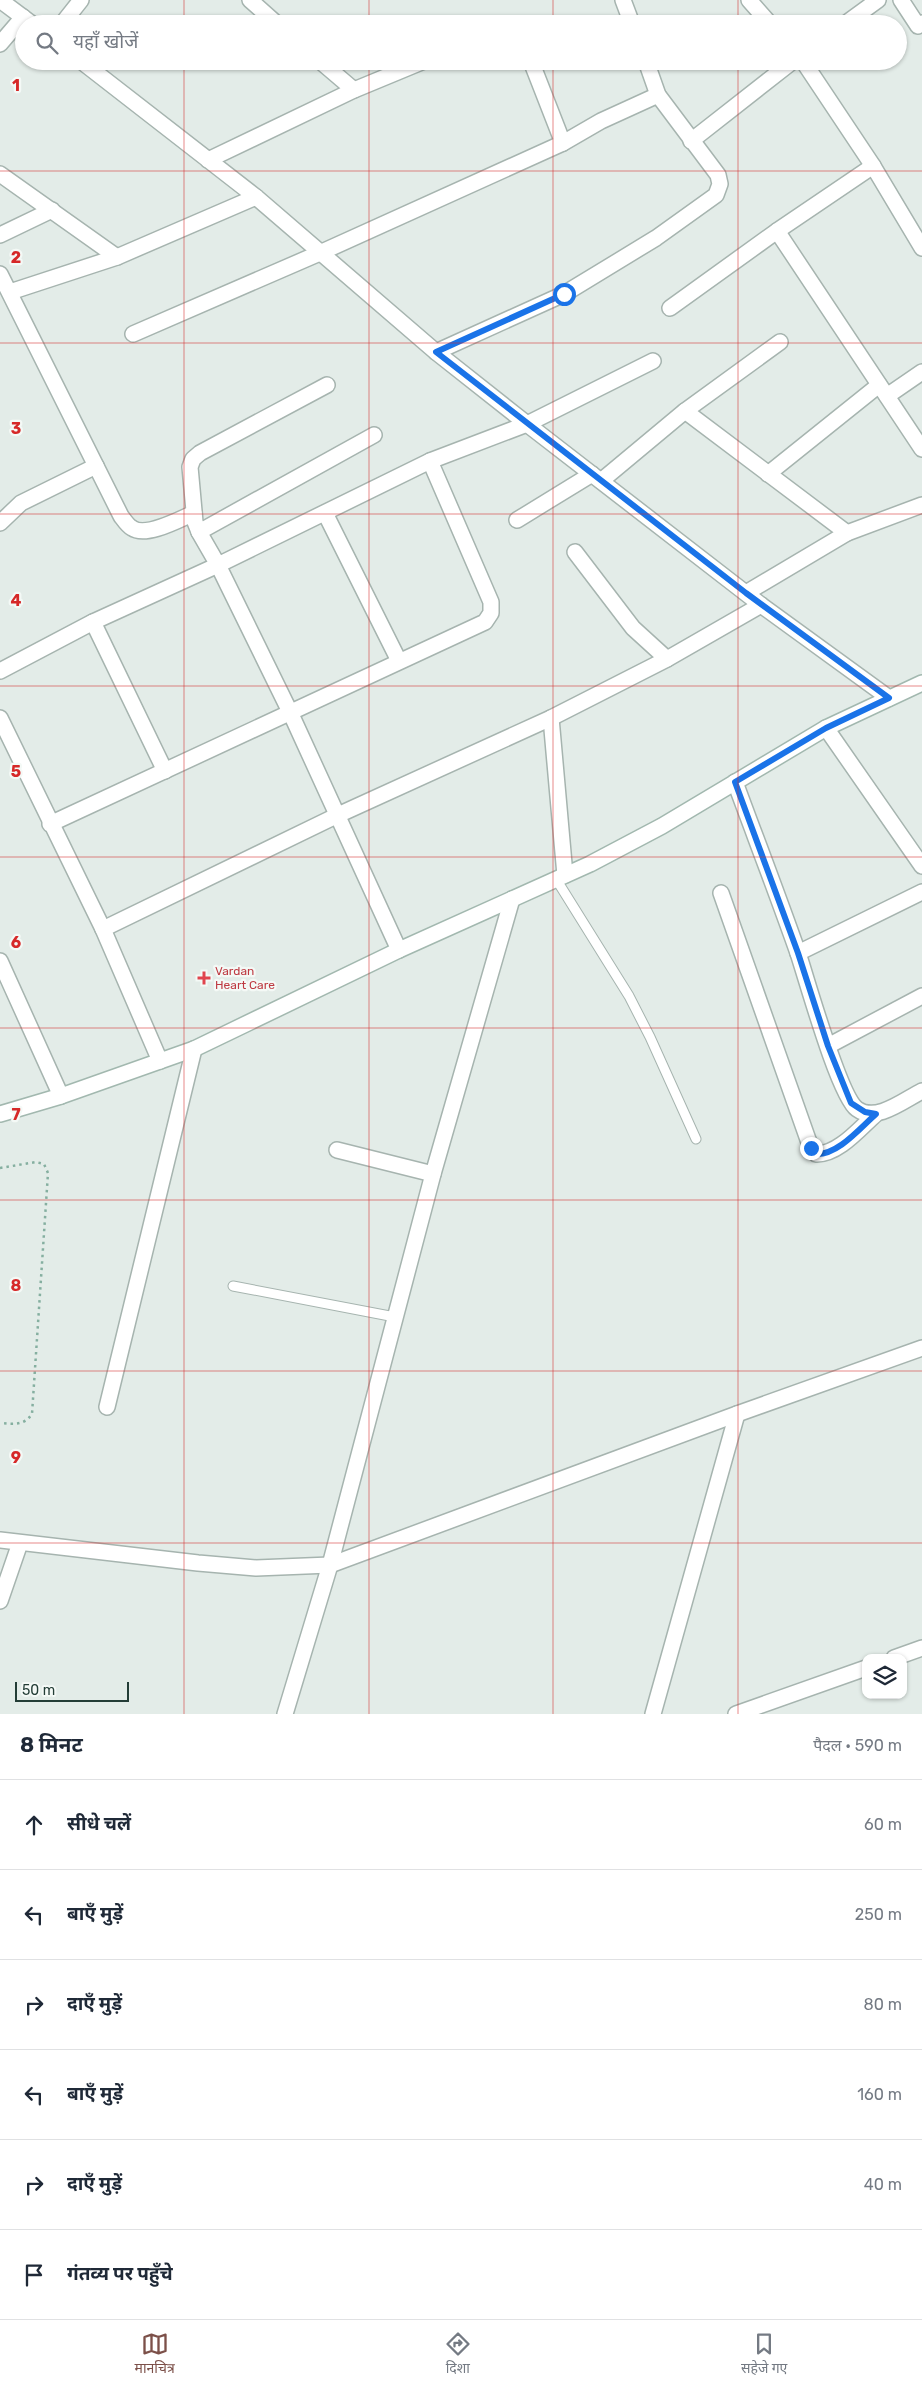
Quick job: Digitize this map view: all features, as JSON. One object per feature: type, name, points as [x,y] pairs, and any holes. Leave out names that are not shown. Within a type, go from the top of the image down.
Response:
[{"type":"street","points":[[0,0],[21,15]]},
{"type":"street","points":[[69,15],[81,0]]},
{"type":"street","points":[[250,0],[267,15]]},
{"type":"street","points":[[623,0],[629,15]]},
{"type":"street","points":[[749,0],[762,15]]},
{"type":"street","points":[[857,15],[878,0]]},
{"type":"street","points":[[901,0],[920,27]]},
{"type":"street","points":[[0,44],[15,31]]},
{"type":"street","points":[[93,70],[256,197],[436,352],[527,424],[746,593],[889,698]]},
{"type":"street","points":[[331,70],[354,90]]},
{"type":"street","points":[[208,160],[354,90],[402,70]]},
{"type":"street","points":[[534,70],[562,143]]},
{"type":"street","points":[[436,352],[564,294],[656,238],[716,195],[720,184],[718,175],[658,95],[649,70]]},
{"type":"street","points":[[691,140],[781,70]]},
{"type":"street","points":[[809,70],[873,166],[922,248]]},
{"type":"street","points":[[133,334],[322,252],[562,143],[600,121],[658,95]]},
{"type":"street","points":[[670,308],[777,231],[873,166]]},
{"type":"street","points":[[0,174],[117,257]]},
{"type":"street","points":[[10,292],[117,257],[256,197]]},
{"type":"street","points":[[0,235],[52,210]]},
{"type":"street","points":[[777,231],[922,449]]},
{"type":"street","points":[[0,274],[121,516],[133,529],[143,531],[155,529],[194,513]]},
{"type":"street","points":[[517,520],[596,477],[780,342]]},
{"type":"street","points":[[0,671],[93,622],[218,565],[430,461],[527,424],[653,360]]},
{"type":"street","points":[[768,474],[883,390],[922,372]]},
{"type":"street","points":[[326,385],[200,453],[193,459],[190,468],[194,496],[194,513],[199,532],[218,565],[291,714],[399,950]]},
{"type":"street","points":[[685,412],[847,533]]},
{"type":"street","points":[[199,532],[374,435]]},
{"type":"street","points":[[50,824],[291,714],[399,661],[485,622],[491,613],[491,602],[430,461]]},
{"type":"street","points":[[0,523],[21,503],[96,466]]},
{"type":"street","points":[[746,593],[847,533],[922,505]]},
{"type":"street","points":[[325,513],[399,661]]},
{"type":"street","points":[[575,552],[633,628],[667,659]]},
{"type":"street","points":[[103,929],[338,814],[551,718],[667,659],[761,604]]},
{"type":"street","points":[[93,622],[165,771]]},
{"type":"street","points":[[0,1114],[61,1096],[194,1048],[399,950],[560,877],[662,826],[826,728],[922,683]]},
{"type":"street","points":[[0,718],[50,824],[103,929],[160,1061]]},
{"type":"street","points":[[551,718],[560,877]]},
{"type":"street","points":[[826,728],[922,866]]},
{"type":"street","points":[[735,782],[798,953],[828,1046],[851,1103],[865,1112],[876,1114]]},
{"type":"street","points":[[798,953],[922,892]]},
{"type":"street","points":[[720,893],[811,1148],[816,1154],[823,1154],[834,1149],[876,1114],[922,1091]]},
{"type":"street","points":[[285,1714],[330,1565],[433,1174],[512,899]]},
{"type":"street","points":[[1,967],[61,1096]]},
{"type":"street","points":[[828,1046],[922,996]]},
{"type":"street","points":[[107,1407],[194,1048]]},
{"type":"street","points":[[337,1150],[433,1174]]},
{"type":"street","points":[[0,1540],[246,1567],[330,1565],[737,1414],[922,1348]]},
{"type":"street","points":[[653,1714],[737,1414]]},
{"type":"street","points":[[0,1601],[20,1543]]},
{"type":"street","points":[[905,1654],[922,1648]]},
{"type":"street","points":[[736,1714],[862,1669]]},
{"type":"lane","points":[[560,877],[629,996],[650,1037],[696,1139]]},
{"type":"lane","points":[[233,1286],[395,1318]]},
{"type":"path","points":[[0,1168],[36,1162],[44,1164],[48,1174],[32,1414],[28,1421],[19,1424],[0,1423]]},
{"type":"place","name":"Vardan Heart Care","points":[[204,978]]},
{"type":"route","points":[[564,294],[436,352],[746,593],[889,698],[826,728],[735,782],[798,953],[828,1046],[851,1103],[856,1108],[865,1112],[876,1114],[834,1149],[823,1154],[816,1154],[811,1148]]}]
